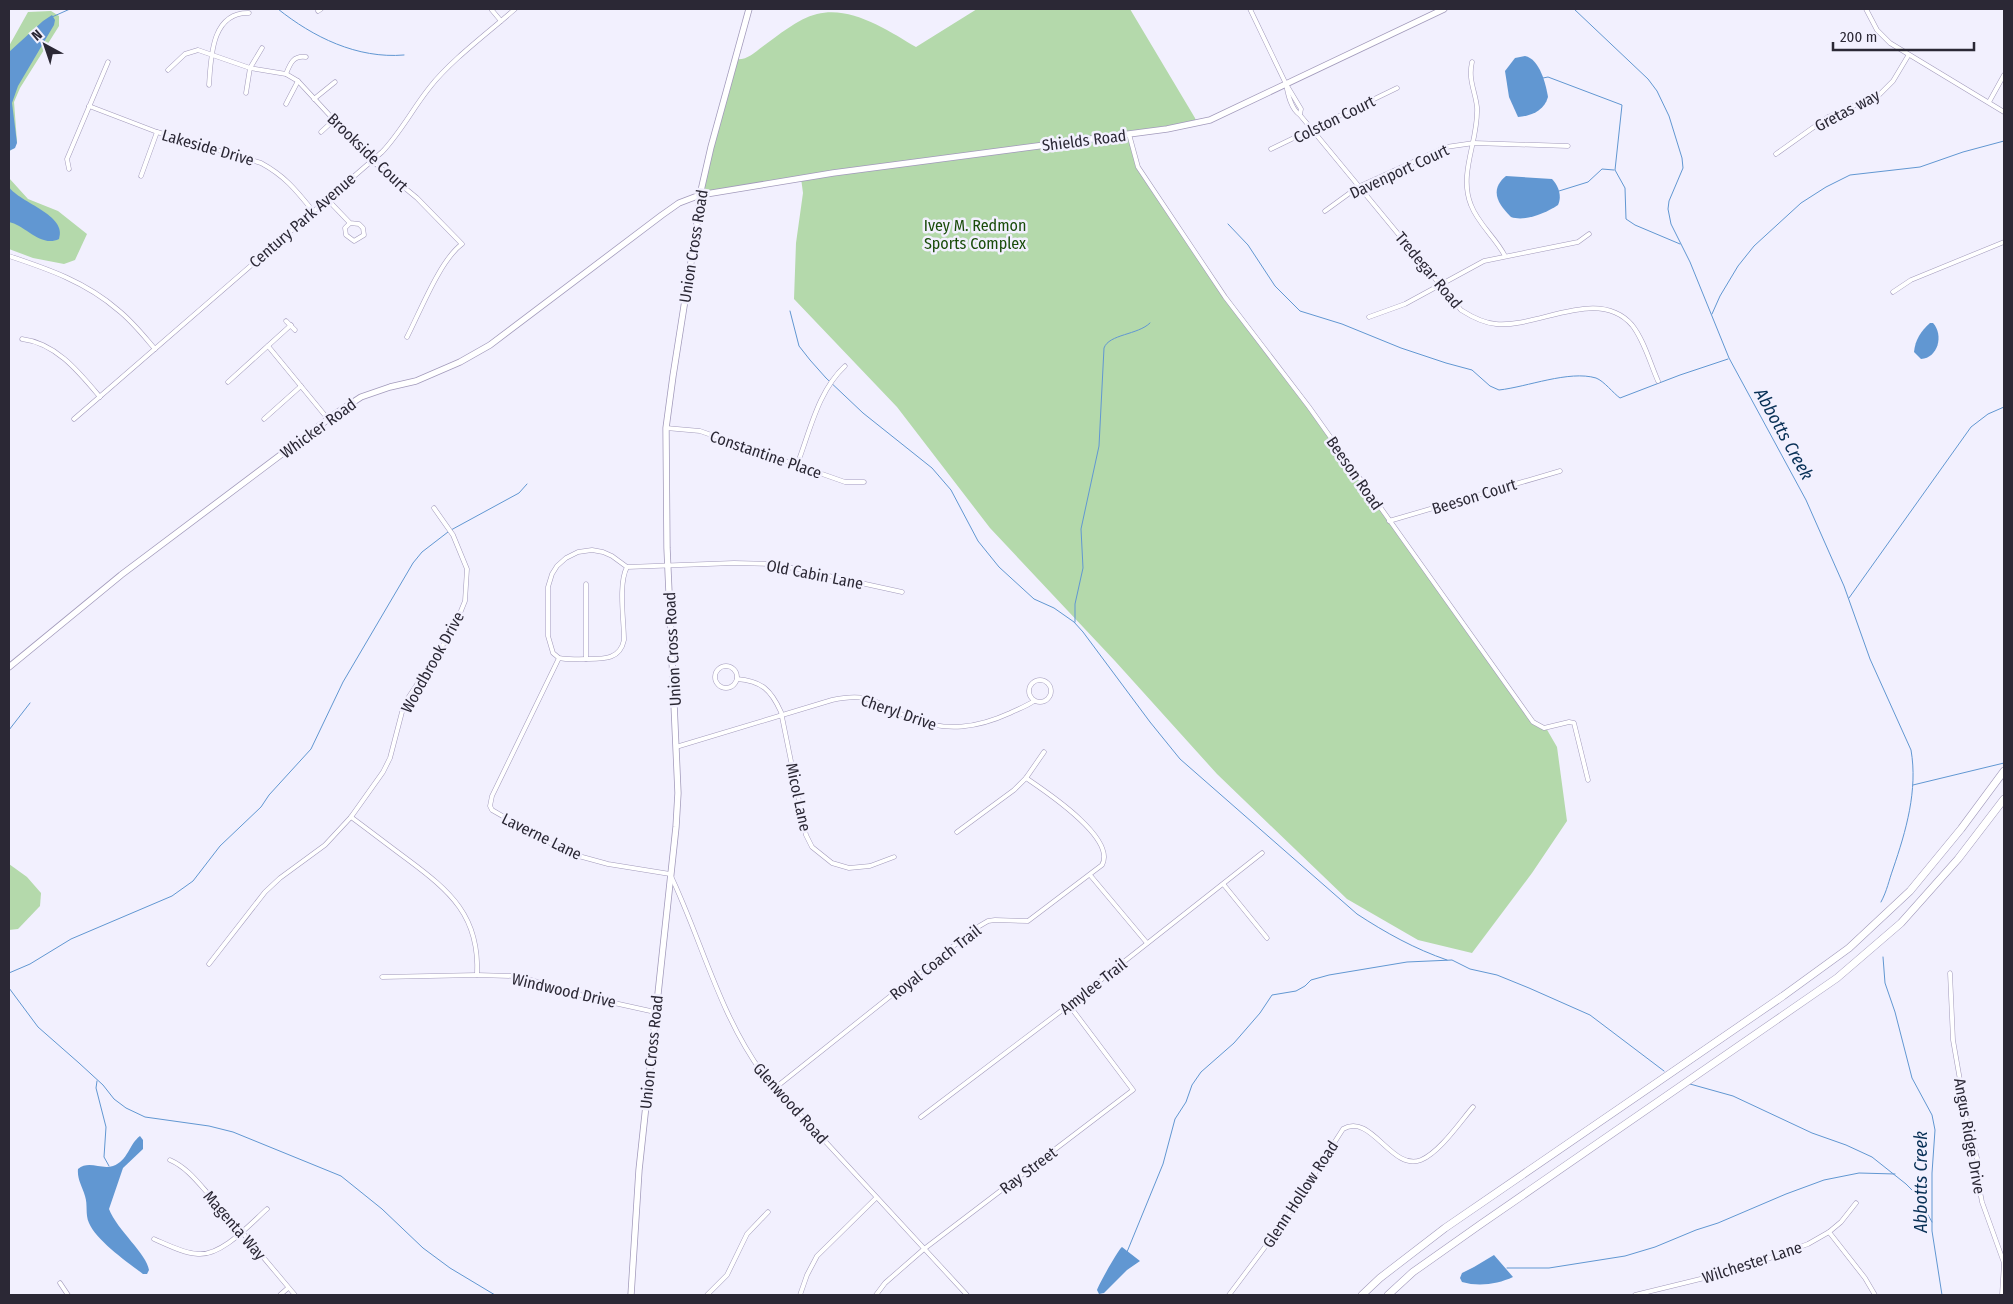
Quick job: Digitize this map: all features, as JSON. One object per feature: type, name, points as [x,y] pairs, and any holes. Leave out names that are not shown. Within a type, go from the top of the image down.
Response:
[{"type":"highway","points":[[1362,1295],[1380,1278],[1446,1228],[1783,996],[1849,948],[1910,891],[1961,829],[2004,771]]},
{"type":"highway","points":[[1388,1295],[1414,1272],[1480,1224],[1837,978],[1901,923],[1958,859],[2004,799]]},
{"type":"street","points":[[491,9],[501,22]]},
{"type":"street","name":"Century Park Avenue","points":[[74,419],[390,144],[404,127],[430,87],[443,73],[516,9]]},
{"type":"street","name":"Union Cross Road","points":[[631,1295],[639,1170],[678,793],[668,565],[666,428],[672,376],[698,224],[700,195],[711,147],[749,9]]},
{"type":"street","name":"Tredegar Road","points":[[1250,9],[1300,109],[1300,114],[1358,187],[1461,310],[1474,318],[1488,323],[1512,323],[1587,308],[1598,308],[1614,312],[1627,321],[1634,329],[1658,381]]},
{"type":"street","name":"Shields Road","points":[[700,195],[833,172],[1129,134],[1203,122],[1444,9]]},
{"type":"street","points":[[1866,9],[1872,22],[1883,37],[1908,56],[2004,112]]},
{"type":"street","points":[[209,84],[216,33],[236,14],[248,13]]},
{"type":"street","points":[[246,92],[250,68],[262,48]]},
{"type":"street","name":"Brookside Court","points":[[168,70],[189,52],[198,50],[212,53],[250,68],[286,74],[298,82],[371,160],[417,198],[462,244],[455,249],[444,266],[407,337]]},
{"type":"street","points":[[286,74],[293,59],[299,56],[306,57]]},
{"type":"street","name":"Gretas way","points":[[1776,154],[1828,117],[1879,95],[1894,81],[1908,56]]},
{"type":"street","points":[[69,169],[67,159],[108,62]]},
{"type":"street","points":[[1472,62],[1470,73],[1477,108],[1474,143],[1466,180],[1467,193],[1477,217],[1505,256]]},
{"type":"street","points":[[1988,102],[2004,75]]},
{"type":"street","points":[[286,104],[298,82]]},
{"type":"street","points":[[314,99],[335,82]]},
{"type":"street","name":"Colston Court","points":[[1271,149],[1397,88]]},
{"type":"street","name":"Lakeside Drive","points":[[88,106],[156,132],[261,163],[274,170],[290,183],[313,211]]},
{"type":"street","points":[[321,132],[334,120]]},
{"type":"street","points":[[141,176],[156,132]]},
{"type":"street","name":"Beeson Road","points":[[1129,134],[1138,166],[1166,211],[1225,297],[1309,407],[1532,722],[1546,728],[1569,722],[1574,723],[1588,780]]},
{"type":"street","name":"Davenport Court","points":[[1325,210],[1358,187],[1446,146],[1474,143],[1568,146]]},
{"type":"street","name":"Whicker Road","points":[[9,668],[125,572],[328,419],[361,397],[390,387],[416,381],[460,362],[490,345],[671,208],[700,195]]},
{"type":"street","points":[[327,199],[350,223],[359,224],[363,228],[364,235],[354,241],[346,235],[345,228],[350,223]]},
{"type":"street","points":[[1369,317],[1397,308],[1484,261],[1578,242],[1589,234]]},
{"type":"street","points":[[1893,292],[1911,280],[2004,242]]},
{"type":"street","points":[[9,256],[61,274],[94,292],[119,310],[155,349]]},
{"type":"street","points":[[286,320],[295,330]]},
{"type":"street","points":[[228,382],[291,325]]},
{"type":"street","points":[[22,339],[42,345],[63,357],[100,397]]},
{"type":"street","points":[[268,346],[328,419]]},
{"type":"street","points":[[797,465],[825,388],[844,366]]},
{"type":"street","points":[[264,419],[301,386]]},
{"type":"street","name":"Constantine Place","points":[[666,428],[700,431],[845,482],[864,482]]},
{"type":"street","name":"Beeson Court","points":[[1388,521],[1560,471]]},
{"type":"street","name":"Woodbrook Drive","points":[[209,964],[265,892],[280,878],[324,845],[351,817],[383,772],[390,758],[402,712],[408,698],[454,628],[465,601],[468,582],[467,569],[463,557],[453,535],[434,508]]},
{"type":"street","points":[[592,550],[612,556],[627,567],[624,573],[623,586],[623,646],[618,653],[611,658],[559,658],[551,648],[548,613],[548,587],[552,574],[566,558],[578,552],[592,550]]},
{"type":"street","name":"Old Cabin Lane","points":[[627,567],[774,564],[902,592]]},
{"type":"street","points":[[586,584],[586,659]]},
{"type":"street","name":"Laverne Lane","points":[[559,658],[492,796],[491,808],[493,812],[575,855],[608,864],[670,874]]},
{"type":"street","points":[[726,666],[734,669],[737,679],[734,686],[723,688],[717,684],[715,674],[719,668],[726,666]]},
{"type":"street","name":"Micol Lane","points":[[737,679],[750,680],[766,689],[774,697],[781,715],[806,836],[812,847],[832,864],[848,868],[870,866],[894,857]]},
{"type":"street","points":[[1037,680],[1045,681],[1050,686],[1050,697],[1041,703],[1034,701],[1029,692],[1031,685],[1037,680]]},
{"type":"street","name":"Cheryl Drive","points":[[676,747],[850,696],[872,699],[910,718],[931,725],[957,728],[996,719],[1034,701]]},
{"type":"street","points":[[957,832],[1014,790],[1026,778],[1044,752]]},
{"type":"street","name":"Royal Coach Trail","points":[[775,1088],[976,928],[988,921],[1028,921],[1102,865],[1105,859],[1104,851],[1081,819],[1026,778]]},
{"type":"street","points":[[351,817],[438,882],[451,895],[462,909],[470,925],[475,945],[477,975]]},
{"type":"street","name":"Amylee Trail","points":[[921,1117],[1069,1005],[1262,853]]},
{"type":"street","name":"Glenwood Road","points":[[670,874],[734,1028],[752,1060],[775,1088],[876,1198],[968,1295]]},
{"type":"street","points":[[1090,875],[1147,943]]},
{"type":"street","points":[[1224,884],[1267,938]]},
{"type":"street","name":"Angus Ridge Drive","points":[[1950,972],[1953,1040],[1968,1126],[1977,1158],[1978,1181],[1982,1202],[2004,1263],[2002,1295]]},
{"type":"street","name":"Windwood Drive","points":[[382,977],[513,976],[587,997],[655,1012]]},
{"type":"street","name":"Ray Street","points":[[876,1295],[885,1283],[924,1249],[1133,1090],[1069,1005]]},
{"type":"street","name":"Glenn Hollow Road","points":[[1228,1295],[1283,1224],[1343,1129],[1350,1126],[1363,1128],[1399,1156],[1409,1161],[1418,1161],[1433,1152],[1474,1107]]},
{"type":"street","name":"Magenta Way","points":[[170,1160],[182,1166],[242,1230],[295,1295]]},
{"type":"street","points":[[800,1295],[807,1275],[817,1256],[876,1198]]},
{"type":"street","name":"Wilchester Lane","points":[[1635,1295],[1737,1270],[1808,1244],[1842,1222],[1856,1203]]},
{"type":"street","points":[[154,1239],[187,1253],[212,1252],[225,1245],[267,1209]]},
{"type":"street","points":[[707,1295],[727,1275],[747,1234],[768,1212]]},
{"type":"street","points":[[1829,1232],[1866,1278],[1875,1295]]},
{"type":"street","points":[[60,1283],[68,1295]]},
{"type":"street","points":[[280,1295],[288,1288]]},
{"type":"green space","name":"Ivey M. Redmon Sports Complex","points":[[977,9],[1130,9],[1197,124],[1129,134],[1138,167],[1225,297],[1309,407],[1533,722],[1546,728],[1557,747],[1567,821],[1532,873],[1472,953],[1418,940],[1347,899],[1217,774],[1115,661],[990,528],[897,407],[794,299],[796,243],[803,193],[801,178],[700,195],[735,59],[743,59],[750,56],[795,23],[817,14],[830,12],[856,16],[882,27],[916,47]]},
{"type":"green space","points":[[51,11],[59,16],[59,26],[20,88],[14,102],[17,142],[9,152],[9,46],[28,12]]},
{"type":"green space","points":[[9,178],[28,199],[58,211],[87,234],[75,260],[64,264],[33,258],[9,249]]},
{"type":"green space","points":[[9,864],[27,877],[41,893],[40,906],[18,929],[9,930]]},
{"type":"water","points":[[52,15],[55,20],[54,25],[18,86],[12,103],[17,143],[15,148],[9,151],[9,52]]},
{"type":"water","points":[[1525,56],[1535,62],[1538,67],[1544,80],[1548,97],[1543,106],[1536,112],[1518,117],[1509,97],[1505,71],[1515,58]]},
{"type":"water","points":[[1506,176],[1552,179],[1559,192],[1560,199],[1558,205],[1542,214],[1529,218],[1511,217],[1502,207],[1497,197],[1498,186]]},
{"type":"water","points":[[9,187],[57,223],[60,231],[59,239],[46,241],[9,222]]},
{"type":"water","points":[[1930,323],[1933,323],[1936,328],[1939,339],[1938,345],[1932,355],[1921,359],[1914,352],[1916,344],[1919,336]]},
{"type":"water","points":[[140,1136],[143,1140],[143,1149],[123,1168],[109,1209],[118,1225],[143,1257],[149,1270],[147,1274],[143,1274],[121,1257],[93,1230],[88,1220],[86,1199],[78,1173],[78,1169],[86,1165],[109,1167],[118,1164]]},
{"type":"water","points":[[1122,1247],[1140,1261],[1127,1270],[1104,1293],[1099,1294],[1098,1287]]},
{"type":"water","points":[[1494,1255],[1513,1277],[1488,1284],[1462,1282],[1460,1278],[1462,1273]]},
{"type":"waterway","points":[[52,17],[70,9]]},
{"type":"waterway","points":[[278,9],[306,29],[336,44],[369,53],[404,55]]},
{"type":"waterway","name":"Abbotts Creek","points":[[1574,9],[1648,79],[1657,91],[1669,116],[1682,158],[1683,168],[1669,201],[1668,209],[1671,224],[1690,262],[1729,358],[1806,500],[1844,586],[1870,659],[1911,750],[1913,780],[1910,810],[1898,855],[1881,902]]},
{"type":"waterway","points":[[1543,78],[1548,77],[1622,105],[1615,170],[1625,188],[1626,219],[1635,225],[1680,244]]},
{"type":"waterway","points":[[1712,314],[1720,296],[1738,266],[1754,246],[1801,203],[1826,187],[1850,175],[1920,167],[1963,152],[2004,141]]},
{"type":"waterway","points":[[1559,191],[1588,182],[1602,169],[1614,170]]},
{"type":"waterway","points":[[1228,224],[1248,245],[1275,286],[1300,311],[1342,324],[1401,348],[1472,370],[1490,386],[1499,390],[1561,377],[1585,376],[1596,378],[1620,398],[1728,359]]},
{"type":"waterway","points":[[790,311],[799,346],[810,360],[863,413],[932,468],[951,490],[978,541],[999,567],[1034,599],[1054,608],[1074,622],[1180,759],[1357,914],[1401,940],[1447,960]]},
{"type":"waterway","points":[[1075,622],[1075,604],[1083,568],[1081,529],[1099,446],[1104,348],[1112,340],[1145,327],[1150,323]]},
{"type":"waterway","points":[[1849,598],[1971,427],[1988,414],[2004,407]]},
{"type":"waterway","points":[[451,530],[519,493],[527,484]]},
{"type":"waterway","points":[[9,973],[30,964],[71,939],[172,896],[193,881],[220,846],[261,807],[269,795],[311,749],[343,682],[413,563],[422,552],[448,532]]},
{"type":"waterway","points":[[9,730],[30,703]]},
{"type":"waterway","points":[[1913,785],[2004,763]]},
{"type":"waterway","name":"Abbotts Creek","points":[[1883,957],[1885,983],[1895,1012],[1912,1078],[1932,1115],[1935,1130],[1932,1173],[1932,1231],[1942,1295]]},
{"type":"waterway","points":[[1127,1252],[1163,1164],[1175,1119],[1186,1102],[1192,1085],[1201,1072],[1234,1043],[1260,1013],[1272,995],[1296,991],[1311,980],[1329,975],[1407,962],[1452,960],[1470,969],[1497,975],[1590,1015],[1664,1071]]},
{"type":"waterway","points":[[9,988],[38,1027],[103,1085],[114,1099],[126,1108],[145,1117],[209,1126],[233,1132],[341,1176],[382,1209],[423,1248],[450,1268],[495,1295]]},
{"type":"waterway","points":[[97,1081],[96,1088],[106,1127],[104,1157],[109,1166]]},
{"type":"waterway","points":[[1690,1084],[1733,1096],[1812,1133],[1872,1157],[1916,1194],[1932,1222]]},
{"type":"waterway","points":[[1507,1268],[1549,1268],[1625,1256],[1655,1247],[1718,1223],[1824,1180],[1859,1173],[1895,1174]]}]
